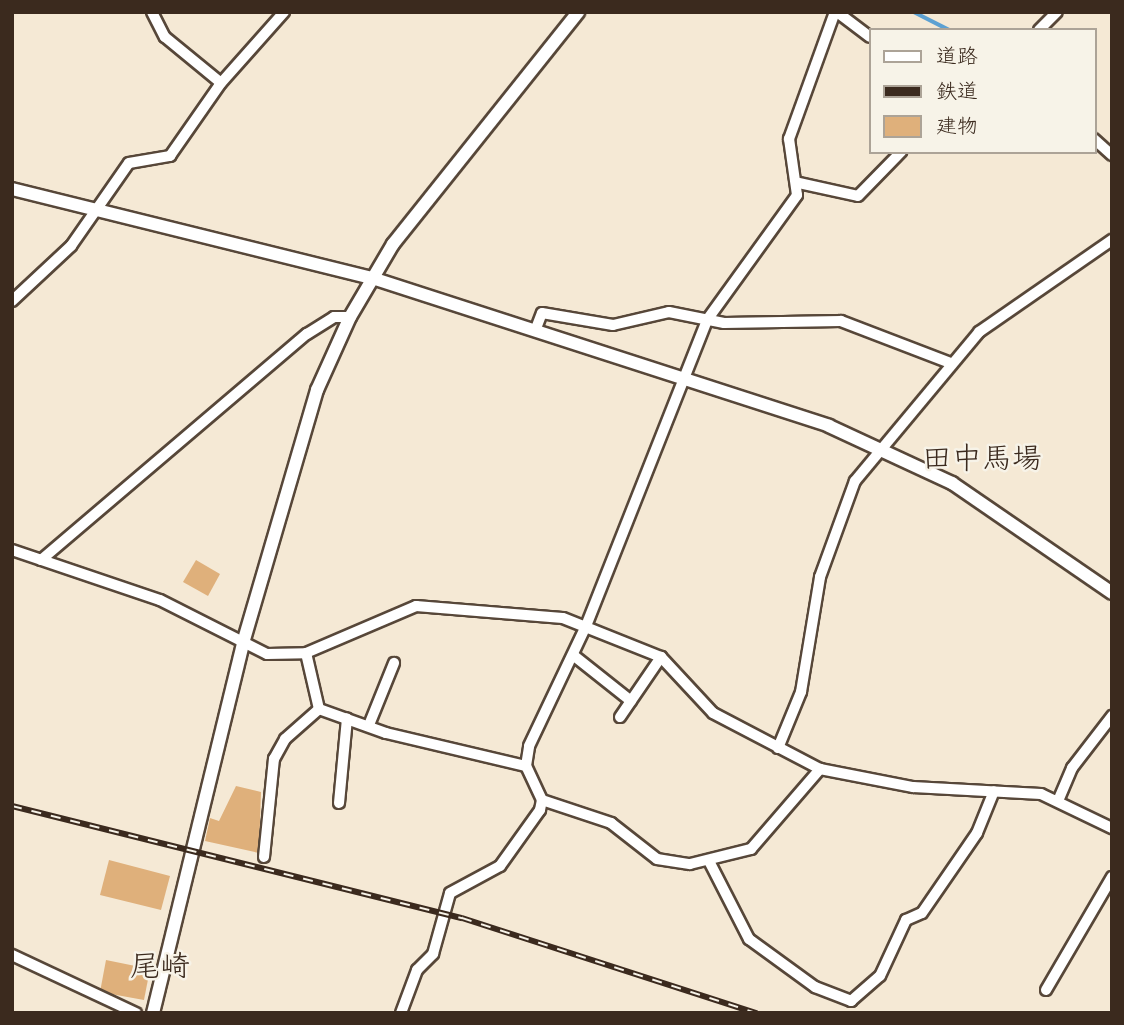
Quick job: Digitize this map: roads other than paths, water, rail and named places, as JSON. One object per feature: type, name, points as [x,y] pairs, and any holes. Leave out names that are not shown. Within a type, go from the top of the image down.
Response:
[{"type":"street","points":[[152,12],[165,37],[221,83]]},
{"type":"street","points":[[12,301],[71,246],[129,163],[170,156],[221,83],[284,12]]},
{"type":"street","points":[[153,1013],[243,643],[299,441],[350,317],[372,278],[423,205],[578,12]]},
{"type":"street","points":[[820,769],[768,836],[751,849],[709,861],[657,859],[611,823],[542,800],[526,766],[529,746],[586,626],[707,320],[786,214],[799,183],[789,139],[836,12],[869,36]]},
{"type":"street","points":[[1040,28],[1057,12]]},
{"type":"street","points":[[1096,141],[1112,155]]},
{"type":"street","points":[[799,183],[858,196],[899,154]]},
{"type":"street","points":[[12,189],[96,212],[372,278],[682,378],[881,447],[962,489],[1112,593]]},
{"type":"street","points":[[778,748],[802,692],[820,577],[855,481],[948,362],[979,332],[1112,240]]},
{"type":"street","points":[[535,331],[542,313],[613,325],[669,312],[707,320],[841,321],[948,362]]},
{"type":"street","points":[[41,560],[307,334],[334,317],[350,317]]},
{"type":"street","points":[[12,550],[160,600],[267,654],[306,653],[416,607],[563,618],[662,657],[713,713],[820,769],[913,787],[994,791],[1058,802],[1112,828]]},
{"type":"street","points":[[306,653],[320,709]]},
{"type":"street","points":[[573,655],[631,701]]},
{"type":"street","points":[[620,717],[662,657]]},
{"type":"street","points":[[369,725],[394,663]]},
{"type":"street","points":[[320,709],[369,725],[526,766]]},
{"type":"street","points":[[264,857],[274,759],[285,739],[320,709]]},
{"type":"street","points":[[1058,802],[1072,768],[1112,716]]},
{"type":"street","points":[[339,803],[347,718]]},
{"type":"street","points":[[709,861],[749,939],[815,987],[851,1001],[880,976],[906,920],[922,913],[977,833],[994,791]]},
{"type":"street","points":[[401,1013],[417,970],[433,954],[450,893],[499,866],[542,800]]},
{"type":"street","points":[[1046,990],[1112,877]]},
{"type":"street","points":[[12,955],[136,1013]]},
{"type":"waterway","points":[[914,12],[945,28]]},
{"type":"railway","points":[[12,806],[462,918],[757,1013]]},
{"type":"district","name":"田中馬場","points":[[982,463]]},
{"type":"district","name":"尾崎","points":[[160,971]]}]
